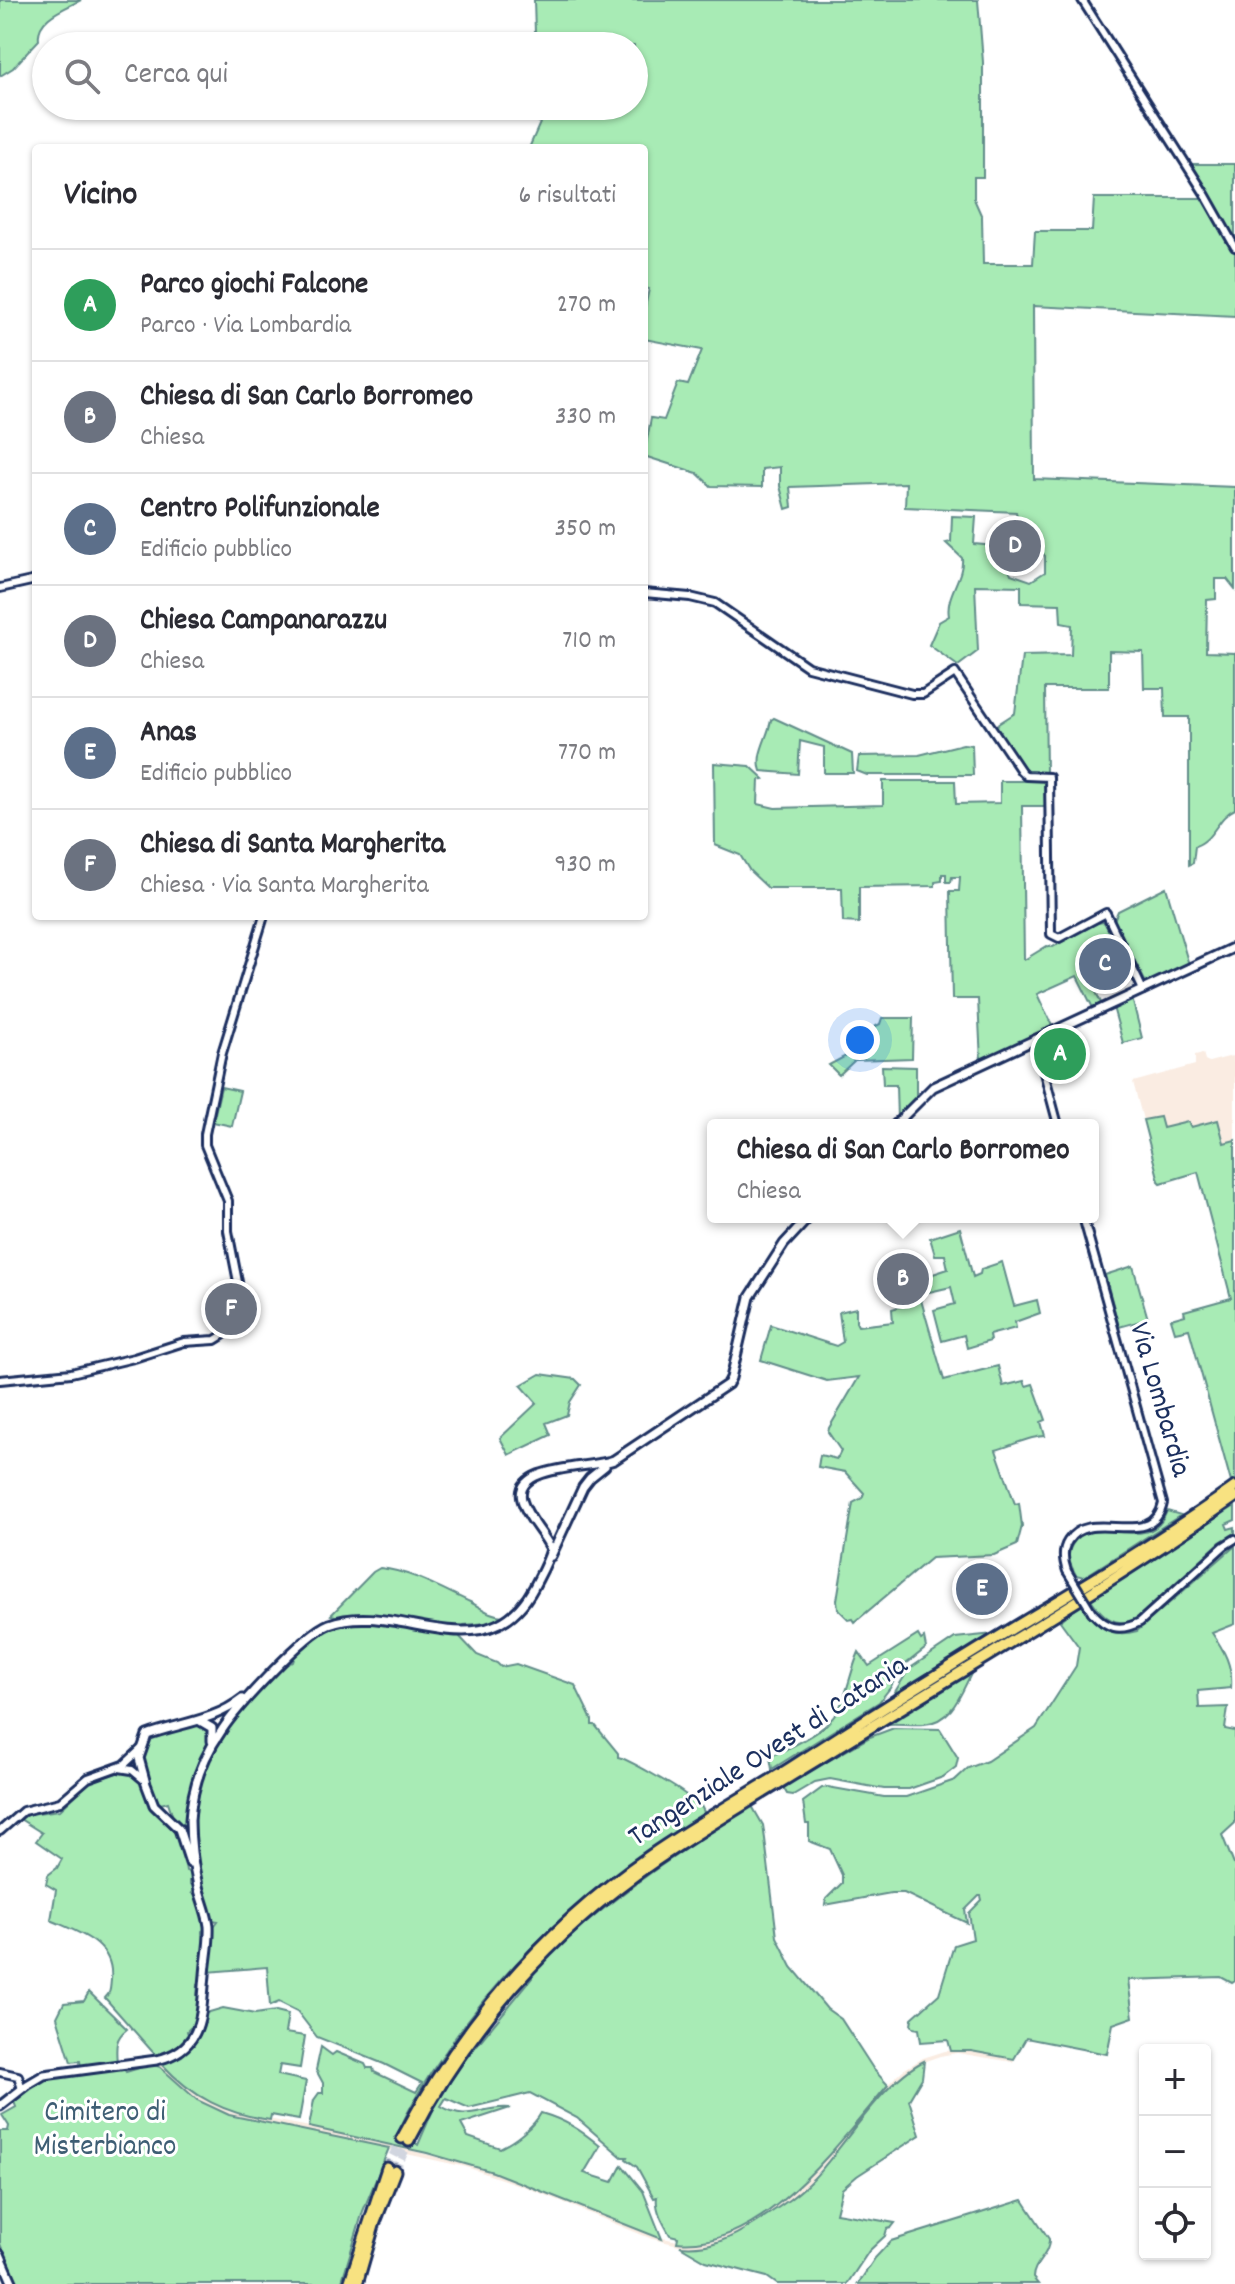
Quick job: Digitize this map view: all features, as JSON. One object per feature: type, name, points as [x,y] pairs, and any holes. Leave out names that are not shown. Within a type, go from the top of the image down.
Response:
[{"type":"highway","name":"Tangenziale Ovest di Catania","points":[[406,2139],[448,2072],[491,2014],[547,1951],[612,1893],[694,1836],[1143,1557],[1233,1491]]},
{"type":"highway","points":[[349,2284],[391,2169],[357,2284]]},
{"type":"main road","points":[[901,1119],[933,1087],[1234,948]]},
{"type":"main road","points":[[590,1478],[729,1382],[746,1307],[753,1291],[784,1244],[803,1223]]},
{"type":"main road","points":[[546,1563],[551,1549],[523,1504],[523,1487],[529,1478],[541,1473],[590,1467],[614,1460]]},
{"type":"main road","points":[[208,1751],[228,1721],[264,1681],[319,1629],[341,1621],[369,1620],[455,1631],[486,1629],[507,1618],[522,1605],[546,1563],[590,1478],[593,1471],[590,1467]]},
{"type":"main road","points":[[548,1543],[555,1543],[561,1534]]},
{"type":"main road","points":[[0,2106],[44,2075],[174,2055],[183,2049],[198,2026],[203,2009],[209,1929],[179,1829],[154,1805],[139,1758],[147,1735],[223,1712],[264,1681]]},
{"type":"main road","points":[[179,1829],[186,1828],[190,1818],[196,1785],[213,1732],[210,1726],[200,1721]]},
{"type":"main road","points":[[190,1818],[191,1849],[198,1888]]},
{"type":"main road","points":[[0,2254],[13,2284]]},
{"type":"street","points":[[1082,0],[1205,194],[1235,247]]},
{"type":"street","points":[[0,588],[32,581]]},
{"type":"street","points":[[648,593],[715,603],[808,667],[912,694],[923,694],[955,673],[1021,771],[1026,776],[1049,777],[1051,934],[1059,938],[1106,913],[1143,990]]},
{"type":"street","points":[[0,1380],[71,1373],[184,1342],[215,1340],[223,1335],[237,1314],[238,1282],[228,1231],[229,1208],[204,1140],[222,1053],[263,920]]},
{"type":"street","points":[[1234,948],[1235,959]]},
{"type":"street","points":[[1037,1052],[1045,1036]]},
{"type":"street","points":[[1033,1041],[1056,1119]]},
{"type":"street","points":[[1020,1048],[1037,1052]]},
{"type":"street","name":"Via Lombardia","points":[[1085,1223],[1163,1503],[1159,1516],[1145,1526],[1095,1527],[1078,1531],[1068,1541],[1064,1552],[1067,1571],[1101,1622],[1118,1629],[1129,1628],[1140,1622],[1235,1539]]},
{"type":"street","points":[[0,1831],[23,1811],[60,1802],[88,1778],[124,1765],[141,1749]]},
{"type":"street","points":[[111,1769],[132,1770],[146,1784]]},
{"type":"street","points":[[0,2072],[18,2076],[22,2089]]},
{"type":"shaded area","points":[[1203,1053],[1209,1062],[1232,1056],[1235,1066],[1235,1140],[1224,1143],[1217,1120],[1148,1139],[1133,1082],[1195,1065],[1195,1055]]},
{"type":"shaded area","points":[[964,2050],[1014,2059],[1013,2062],[957,2053],[917,2064],[894,2084],[801,2191],[735,2236],[707,2246],[688,2247],[652,2239],[528,2188],[466,2167],[229,2115],[197,2100],[160,2067],[162,2064],[191,2091],[230,2112],[326,2130],[467,2164],[517,2180],[653,2236],[688,2243],[715,2240],[733,2233],[789,2195],[903,2070],[923,2058],[945,2051]]},
{"type":"green space","points":[[0,0],[81,0],[46,20],[39,32],[32,32],[32,48],[13,68],[0,76]]},
{"type":"green space","points":[[534,0],[978,0],[983,62],[983,177],[974,177],[974,199],[982,217],[983,264],[1033,264],[1035,231],[1092,231],[1094,198],[1204,198],[1235,252],[1235,316],[1033,306],[1034,479],[1235,487],[1235,589],[1227,579],[1216,579],[1216,599],[1207,600],[1206,652],[1235,653],[1235,809],[1224,817],[1207,839],[1195,846],[1193,863],[1189,865],[1189,717],[1165,717],[1164,688],[1144,688],[1143,652],[1109,651],[1109,688],[1045,688],[1046,773],[1038,775],[1025,769],[995,726],[1015,713],[1022,656],[1071,655],[1072,625],[1061,623],[1060,604],[1021,603],[1021,586],[975,585],[978,651],[958,666],[929,645],[939,622],[949,616],[948,608],[962,565],[962,558],[946,543],[951,542],[952,516],[976,517],[974,544],[995,546],[1005,557],[1011,574],[1031,581],[1045,572],[1045,556],[1021,534],[1016,512],[905,507],[906,483],[790,487],[792,507],[786,509],[780,486],[780,467],[762,469],[762,487],[711,486],[697,473],[648,457],[651,418],[664,420],[678,383],[688,385],[702,350],[648,340],[648,144],[531,144],[540,123],[536,120],[648,120],[648,32],[535,32]]},
{"type":"green space","points":[[1190,164],[1235,164],[1235,242],[1191,169]]},
{"type":"green space","points":[[774,718],[852,754],[853,773],[824,773],[824,747],[800,741],[798,774],[761,771],[761,752]]},
{"type":"green space","points":[[963,744],[972,745],[973,775],[867,775],[857,771],[859,756],[919,755]]},
{"type":"green space","points":[[714,763],[750,766],[764,779],[759,780],[758,804],[775,808],[883,805],[883,781],[955,781],[956,804],[1000,803],[1000,781],[1045,781],[1045,806],[1022,806],[1024,960],[1047,946],[1053,947],[1104,922],[1119,949],[1084,966],[1102,1005],[1092,1006],[1077,976],[1037,994],[1053,1028],[981,1062],[978,999],[952,999],[950,891],[959,891],[960,877],[952,877],[951,882],[946,882],[946,874],[942,874],[942,881],[935,882],[935,886],[859,887],[859,923],[843,922],[842,888],[768,888],[750,871],[740,855],[715,845]]},
{"type":"green space","points":[[1166,887],[1189,965],[1147,985],[1114,920],[1118,911]]},
{"type":"green space","points":[[1132,998],[1142,1038],[1123,1043],[1113,1007]]},
{"type":"green space","points":[[882,1018],[913,1018],[912,1058],[855,1060],[839,1075],[829,1065],[874,1041],[869,1030],[880,1024]]},
{"type":"green space","points":[[1049,1037],[1053,1045],[1073,1038],[1080,1061],[1046,1070],[1043,1049]]},
{"type":"green space","points":[[882,1066],[916,1067],[916,1100],[898,1119],[896,1085],[883,1085]]},
{"type":"green space","points":[[221,1087],[240,1091],[232,1126],[213,1122]]},
{"type":"green space","points":[[1160,1117],[1163,1128],[1188,1122],[1191,1127],[1218,1120],[1224,1143],[1235,1140],[1235,1479],[1231,1482],[1189,1329],[1175,1332],[1171,1319],[1185,1315],[1184,1311],[1231,1298],[1198,1172],[1159,1181],[1143,1120]]},
{"type":"green space","points":[[960,1228],[973,1277],[980,1274],[981,1269],[1002,1262],[1014,1306],[1037,1300],[1040,1313],[1015,1322],[1016,1328],[989,1335],[990,1341],[967,1348],[964,1335],[942,1341],[934,1310],[955,1304],[951,1287],[929,1292],[924,1277],[948,1269],[945,1255],[935,1255],[930,1238]]},
{"type":"green space","points":[[1133,1266],[1148,1319],[1119,1327],[1105,1275]]},
{"type":"green space","points":[[921,1300],[944,1380],[998,1366],[1003,1386],[1024,1381],[1026,1386],[1033,1384],[1046,1420],[1041,1422],[1045,1436],[996,1450],[1015,1504],[1019,1503],[1022,1526],[1017,1545],[994,1555],[931,1558],[855,1622],[838,1609],[837,1600],[853,1503],[864,1493],[845,1472],[818,1467],[820,1455],[837,1459],[841,1451],[828,1432],[859,1377],[827,1381],[761,1360],[771,1325],[836,1346],[843,1342],[839,1312],[856,1308],[858,1326],[893,1322],[892,1309]]},
{"type":"green space","points":[[540,1374],[575,1379],[581,1385],[570,1402],[567,1415],[546,1423],[551,1435],[509,1455],[500,1438],[537,1403],[521,1385]]},
{"type":"green space","points":[[1235,1506],[1235,1520],[1226,1524],[1228,1529],[1235,1527],[1235,1533],[1220,1542],[1138,1617],[1123,1622],[1111,1620],[1090,1598]]},
{"type":"green space","points":[[1167,1511],[1181,1515],[1084,1577],[1076,1575],[1069,1553],[1079,1537],[1097,1531],[1131,1533],[1151,1530],[1161,1522]]},
{"type":"green space","points":[[1235,1546],[1235,1624],[1212,1633],[1227,1659],[1231,1688],[1198,1691],[1199,1708],[1228,1707],[1225,1729],[1235,1731],[1235,1823],[1222,1835],[1235,1867],[1235,1981],[1232,1983],[1221,1977],[1128,1980],[1133,2017],[1113,2024],[1107,2054],[1026,2038],[1014,2059],[971,2051],[951,2051],[948,2040],[921,2042],[919,2029],[911,2024],[912,2018],[939,1994],[954,1945],[973,1939],[969,1913],[982,1900],[981,1896],[965,1910],[967,1923],[904,1893],[825,1905],[826,1899],[842,1883],[842,1875],[830,1849],[809,1841],[809,1824],[806,1824],[803,1802],[828,1787],[884,1797],[906,1797],[955,1780],[968,1768],[987,1761],[1036,1728],[1076,1666],[1079,1647],[1060,1621],[1081,1604],[1104,1629],[1119,1633],[1137,1631]]},
{"type":"green space","points":[[380,1568],[415,1577],[491,1613],[504,1616],[489,1623],[464,1625],[459,1636],[477,1655],[501,1667],[516,1664],[575,1685],[592,1725],[618,1753],[618,1757],[674,1787],[687,1796],[686,1799],[691,1798],[705,1814],[596,1890],[530,1949],[472,2015],[446,2051],[419,2092],[397,2135],[418,2145],[436,2103],[463,2062],[532,1978],[532,1973],[558,1948],[637,1883],[752,1806],[763,1825],[777,1937],[792,1967],[827,2009],[841,2019],[874,2070],[888,2085],[796,2188],[739,2229],[708,2240],[677,2242],[678,2237],[670,2235],[662,2221],[657,2197],[654,2198],[637,2167],[577,2118],[530,2093],[469,2108],[446,2098],[441,2106],[460,2113],[510,2108],[461,2124],[468,2137],[500,2148],[524,2133],[541,2113],[572,2126],[600,2146],[584,2173],[613,2182],[622,2165],[643,2191],[662,2239],[493,2172],[427,2153],[309,2127],[314,2100],[319,2093],[323,2093],[323,2083],[316,2070],[321,2047],[332,2055],[336,2052],[365,2064],[374,2072],[416,2092],[422,2083],[317,2037],[297,2011],[279,2002],[270,2006],[267,1967],[208,1972],[212,1929],[218,1921],[212,1920],[200,1874],[195,1816],[197,1797],[209,1758],[235,1716],[286,1664],[293,1662],[304,1644],[336,1627],[370,1623],[367,1615],[331,1615]]},
{"type":"green space","points":[[994,1634],[893,1695],[909,1669],[955,1638]]},
{"type":"green space","points":[[918,1635],[921,1640],[924,1638],[926,1648],[901,1668],[879,1702],[772,1769],[770,1757],[813,1735],[838,1711],[859,1652],[869,1666]]},
{"type":"green space","points":[[973,1670],[955,1704],[943,1717],[924,1724],[886,1724]]},
{"type":"green space","points":[[199,1724],[208,1727],[211,1738],[193,1782],[186,1825],[180,1827],[168,1816],[172,1814],[168,1802],[157,1805],[144,1770],[143,1753],[151,1736]]},
{"type":"green space","points":[[894,1728],[940,1729],[958,1758],[956,1767],[943,1777],[909,1789],[884,1789],[830,1779],[815,1782],[793,1795],[787,1794],[783,1787],[870,1737]]},
{"type":"green space","points":[[123,1771],[140,1779],[149,1798],[149,1806],[179,1840],[182,1854],[186,1857],[186,1871],[191,1872],[193,1881],[190,1884],[195,1889],[192,1893],[197,1894],[206,1924],[206,1929],[202,1931],[206,1935],[201,1985],[198,1985],[197,1995],[201,1998],[194,2030],[190,2028],[187,2031],[189,2037],[179,2048],[158,2058],[105,1998],[110,1990],[111,1967],[101,1948],[83,1935],[51,1920],[56,1890],[46,1884],[48,1875],[62,1859],[36,1841],[42,1833],[20,1819],[29,1814],[60,1810],[91,1781]]},
{"type":"green space","points":[[89,1992],[127,2029],[118,2040],[117,2064],[81,2068],[80,2061],[71,2062],[57,2017],[64,2003],[84,2001]]},
{"type":"green space","points":[[223,2008],[255,2014],[276,2011],[288,2014],[285,2033],[305,2036],[300,2068],[280,2065],[278,2075],[306,2081],[299,2120],[271,2115],[270,2120],[224,2108],[185,2086],[162,2064],[182,2056],[202,2022],[205,2022],[206,2013]]},
{"type":"green space","points":[[924,2061],[922,2078],[909,2100],[920,2135],[842,2189],[836,2213],[895,2223],[869,2251],[847,2284],[777,2284],[767,2277],[706,2261],[680,2246],[701,2246],[729,2238],[793,2196],[826,2164],[894,2083]]},
{"type":"green space","name":"Cimitero di Misterbianco","points":[[152,2064],[160,2067],[197,2100],[229,2115],[389,2148],[363,2211],[341,2284],[17,2284],[0,2244],[0,2131],[8,2131],[9,2126],[2,2115],[16,2107],[13,2099],[43,2079],[124,2069],[126,2072]]},
{"type":"green space","points":[[1023,2200],[1049,2239],[1047,2250],[1034,2273],[1033,2278],[1038,2284],[858,2284],[891,2241]]},
{"type":"tunnel","points":[[387,2168],[402,2138]]},
{"type":"tunnel","points":[[395,2171],[409,2141]]},
{"type":"place","name":"Chiesa Campanarazzu","points":[[1015,546]]},
{"type":"place","name":"Centro Polifunzionale","points":[[1105,964]]},
{"type":"place","name":"Parco giochi Falcone","points":[[1060,1054]]},
{"type":"place","name":"Chiesa di San Carlo Borromeo","points":[[903,1279]]},
{"type":"place","name":"Chiesa di Santa Margherita","points":[[231,1309]]},
{"type":"place","name":"Anas","points":[[982,1589]]}]
